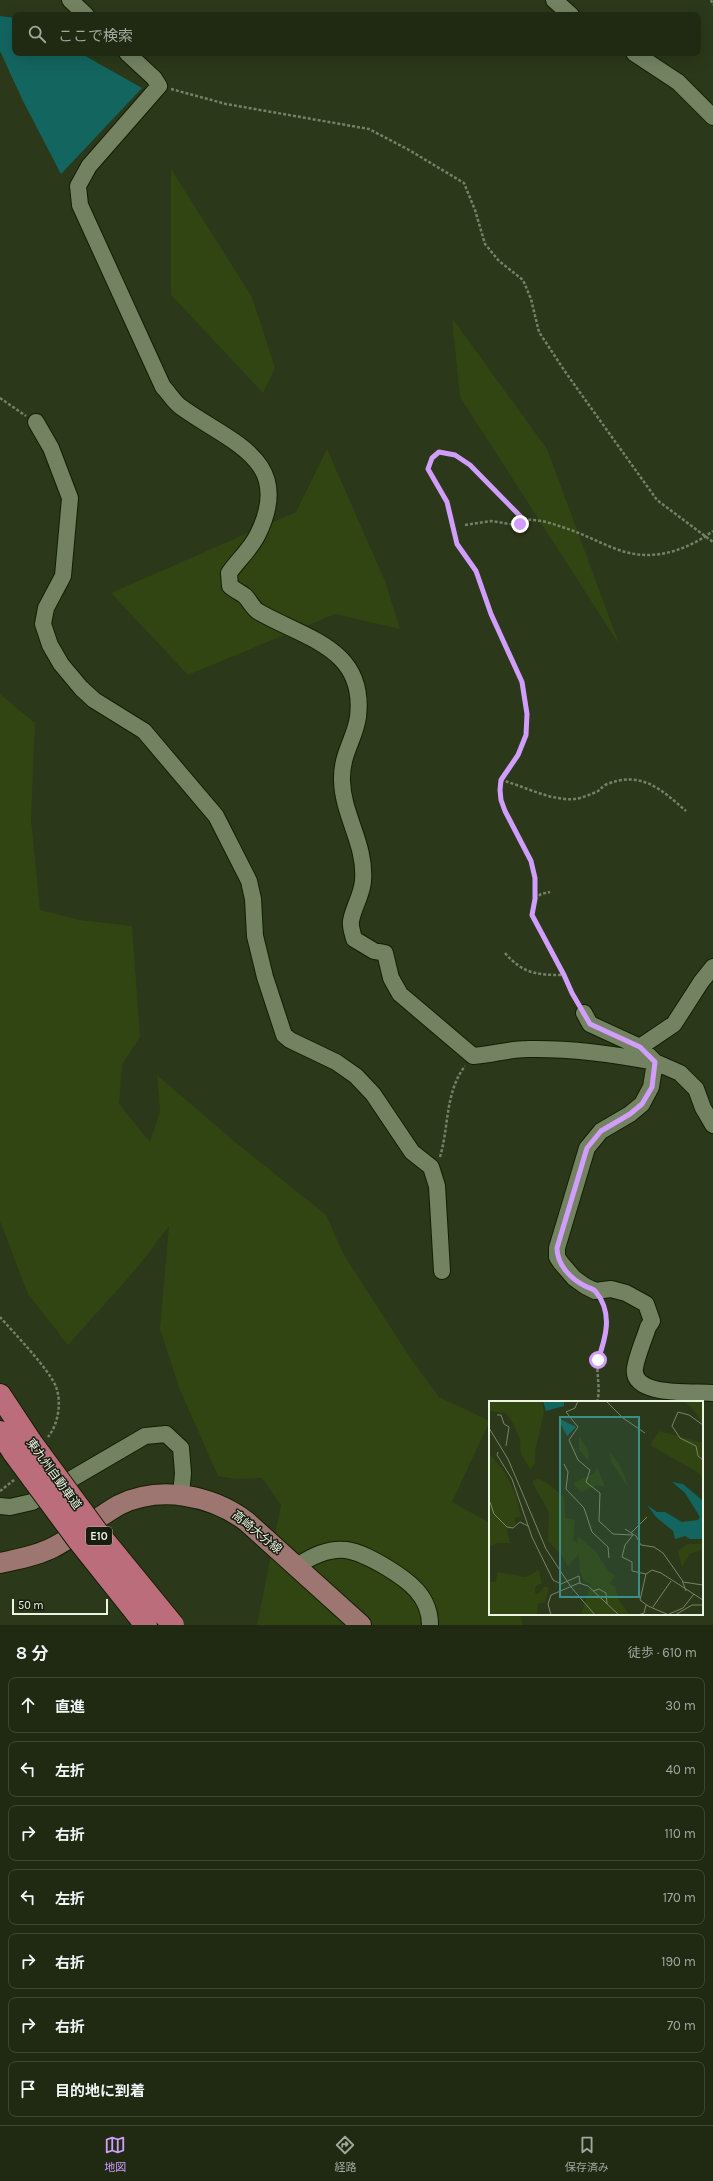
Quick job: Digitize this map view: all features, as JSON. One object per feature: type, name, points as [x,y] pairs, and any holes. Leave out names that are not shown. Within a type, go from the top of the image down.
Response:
[{"type":"highway","name":"東九州自動車道","points":[[0,1395],[30,1446],[79,1541],[146,1625]]},
{"type":"highway","name":"東九州自動車道","points":[[0,1432],[30,1446],[97,1532],[173,1625]]},
{"type":"main road","name":"高崎大分線","points":[[0,1563],[35,1555],[54,1547],[121,1505],[151,1496],[181,1495],[204,1500],[237,1514],[297,1566],[361,1625]]},
{"type":"street","points":[[70,0],[83,12]]},
{"type":"street","points":[[554,0],[568,12]]},
{"type":"street","points":[[130,56],[154,78],[159,86],[89,166],[78,186],[80,205],[163,386],[180,406],[239,443],[261,468],[266,477],[268,495],[266,516],[258,535],[229,573],[230,586],[246,597],[258,611],[302,632],[330,649],[350,668],[357,682],[358,718],[344,755],[342,782],[348,810],[358,837],[362,854],[364,882],[351,922],[354,939],[374,951],[385,953],[391,978],[400,994],[473,1056],[488,1055],[510,1050],[530,1049],[572,1051],[655,1062],[680,1072],[696,1089],[702,1108],[713,1125]]},
{"type":"street","points":[[639,56],[678,82],[713,117]]},
{"type":"street","points":[[36,422],[51,448],[70,498],[63,576],[46,608],[43,624],[50,645],[61,664],[81,688],[94,700],[144,731],[216,816],[249,881],[253,899],[255,936],[265,976],[284,1035],[290,1040],[336,1062],[356,1076],[373,1094],[412,1152],[431,1168],[437,1186],[442,1271]]},
{"type":"street","points":[[640,1047],[674,1024],[713,967]]},
{"type":"street","points":[[584,1013],[590,1024],[640,1047],[655,1062]]},
{"type":"street","points":[[655,1062],[652,1087],[642,1104],[630,1114],[601,1131],[587,1148],[557,1248],[557,1257],[574,1278],[595,1291],[611,1289],[626,1293],[646,1304],[652,1321],[648,1327],[634,1370],[637,1378],[644,1385],[662,1391],[713,1393]]},
{"type":"street","points":[[0,1506],[10,1507],[32,1502],[145,1436],[166,1434],[181,1448],[183,1473],[181,1495]]},
{"type":"street","points":[[297,1566],[313,1556],[333,1550],[346,1550],[366,1556],[408,1581],[418,1591],[428,1610],[430,1625]]},
{"type":"path","points":[[711,0],[713,5]]},
{"type":"path","points":[[159,86],[226,104],[369,129],[410,150],[464,183],[475,210],[485,244],[499,261],[523,280],[531,299],[539,332],[566,373],[656,500],[713,542]]},
{"type":"path","points":[[0,398],[36,422]]},
{"type":"path","points":[[524,520],[480,475],[455,455],[439,452],[432,458],[428,469],[447,502],[457,544],[476,571],[491,614],[522,682],[527,714],[526,735],[518,755],[501,780],[501,800],[531,861],[535,878],[535,899],[532,915],[572,993],[584,1013]]},
{"type":"path","points":[[465,525],[490,521],[516,525],[524,520],[548,522],[576,531],[619,550],[638,554],[660,555],[675,551],[706,536],[713,530]]},
{"type":"path","points":[[501,780],[540,793],[575,799],[598,791],[603,786],[617,780],[634,778],[644,781],[660,790],[686,811]]},
{"type":"path","points":[[535,899],[541,894],[550,892]]},
{"type":"path","points":[[505,953],[515,965],[526,971],[545,975],[564,975]]},
{"type":"path","points":[[431,1168],[440,1158],[444,1145],[450,1100],[459,1074],[473,1056]]},
{"type":"path","points":[[595,1291],[604,1305],[607,1320],[604,1341],[598,1360],[597,1401]]},
{"type":"path","points":[[0,1317],[56,1387],[59,1406],[53,1431],[30,1446]]},
{"type":"path","points":[[0,1491],[18,1476]]},
{"type":"green space","points":[[171,169],[252,297],[275,368],[263,393],[171,295]]},
{"type":"green space","points":[[452,318],[547,449],[620,646],[460,397]]},
{"type":"green space","points":[[327,449],[385,581],[400,629],[335,614],[188,675],[111,593],[296,512]]},
{"type":"green space","points":[[0,694],[35,723],[31,819],[40,910],[80,920],[132,926],[140,1037],[122,1064],[119,1104],[150,1142],[160,1111],[157,1075],[234,1141],[326,1215],[344,1255],[411,1359],[439,1397],[489,1421],[452,1502],[489,1522],[489,1615],[520,1615],[523,1625],[257,1625],[281,1505],[262,1478],[236,1479],[218,1476],[180,1390],[160,1329],[169,1226],[137,1268],[68,1345],[28,1294],[0,1221]]},
{"type":"water","points":[[0,16],[12,18],[12,56],[85,56],[142,88],[61,174],[23,101],[0,51]]},
{"type":"route","points":[[520,524],[524,520],[470,465],[455,455],[439,452],[432,458],[428,469],[430,475],[439,487],[447,502],[457,544],[476,571],[504,647],[522,682],[527,714],[526,735],[518,755],[501,780],[500,790],[501,800],[505,811],[531,861],[535,878],[535,899],[532,915],[572,993],[590,1024],[628,1043],[640,1047],[655,1062],[652,1087],[642,1104],[630,1114],[601,1131],[587,1148],[574,1198],[557,1248],[557,1257],[561,1263],[574,1278],[595,1291],[604,1305],[607,1320],[604,1341],[598,1360]]}]
